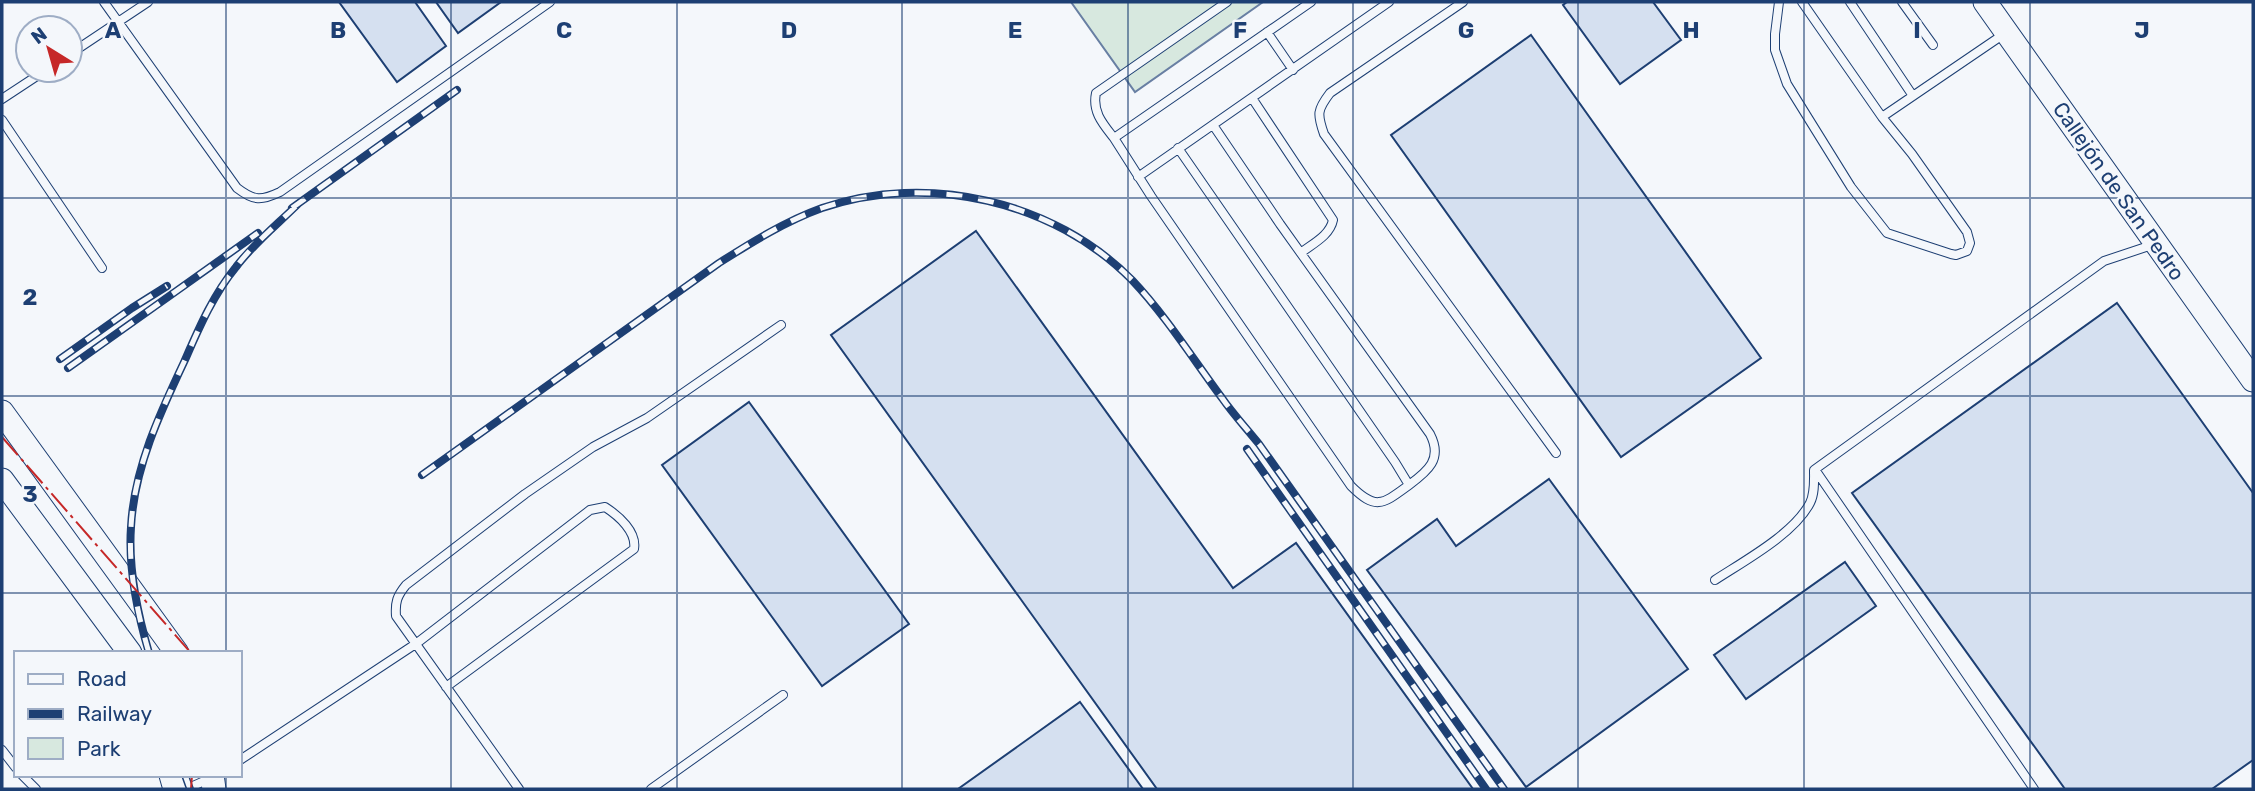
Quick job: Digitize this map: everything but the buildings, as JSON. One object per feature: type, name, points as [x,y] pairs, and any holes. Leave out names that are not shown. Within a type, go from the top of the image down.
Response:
[{"type":"main road","name":"Callejón de San Pedro","points":[[1985,2],[2253,380]]},
{"type":"main road","points":[[2,412],[176,651]]},
{"type":"main road","points":[[2,480],[129,651]]},
{"type":"lane","points":[[104,2],[237,188],[249,198],[260,199],[280,192],[550,2]]},
{"type":"lane","points":[[84,45],[148,2]]},
{"type":"lane","points":[[1213,125],[1433,440],[1436,454],[1432,464],[1409,485],[1386,500],[1378,502],[1364,499],[1351,486],[1098,118],[1094,104],[1096,93],[1227,2]]},
{"type":"lane","points":[[1114,138],[1311,2]]},
{"type":"lane","points":[[1138,177],[1389,2]]},
{"type":"lane","points":[[1463,2],[1330,93],[1322,103],[1318,117],[1324,134],[1556,453]]},
{"type":"lane","points":[[1779,2],[1775,50],[1787,84],[1851,187],[1887,233],[1951,254],[1967,251],[1970,243],[1968,232],[1882,117],[1802,2]]},
{"type":"lane","points":[[1850,2],[1913,96]]},
{"type":"lane","points":[[1902,2],[1933,45]]},
{"type":"lane","points":[[1267,32],[1293,70]]},
{"type":"lane","points":[[1882,117],[2006,33]]},
{"type":"lane","points":[[2,99],[25,84]]},
{"type":"lane","points":[[1252,98],[1333,220],[1324,236],[1302,252]]},
{"type":"lane","points":[[2,120],[102,268]]},
{"type":"lane","points":[[1178,148],[1409,485]]},
{"type":"lane","points":[[1715,580],[1771,544],[1799,518],[1811,501],[1814,470],[2104,261],[2156,244]]},
{"type":"lane","points":[[519,789],[396,616],[395,603],[406,585],[525,494],[593,447],[647,418],[781,325]]},
{"type":"lane","points":[[1814,470],[2034,789]]},
{"type":"lane","points":[[242,759],[417,643],[590,510],[605,508],[613,512],[630,531],[635,543],[634,549],[446,687]]},
{"type":"lane","points":[[651,789],[783,695]]},
{"type":"lane","points":[[2,750],[14,765]]},
{"type":"lane","points":[[186,789],[213,779]]},
{"type":"green space","points":[[1071,2],[1263,2],[1135,92]]},
{"type":"railway","points":[[292,208],[457,90]]},
{"type":"railway","points":[[422,475],[719,263],[795,219],[822,208],[863,198],[904,193],[946,194],[988,201],[1028,213],[1066,230],[1101,253],[1132,280],[1168,323],[1259,444],[1504,789]]},
{"type":"railway","points":[[148,651],[134,590],[130,543],[137,483],[150,441],[166,400],[220,289],[250,250],[299,203]]},
{"type":"railway","points":[[68,368],[258,233]]},
{"type":"railway","points":[[60,359],[167,286]]},
{"type":"railway","points":[[1247,449],[1486,789]]},
{"type":"railway","points":[[186,777],[190,789]]},
{"type":"power","points":[[2,437],[189,651]]},
{"type":"power","points":[[191,789],[192,777]]}]
